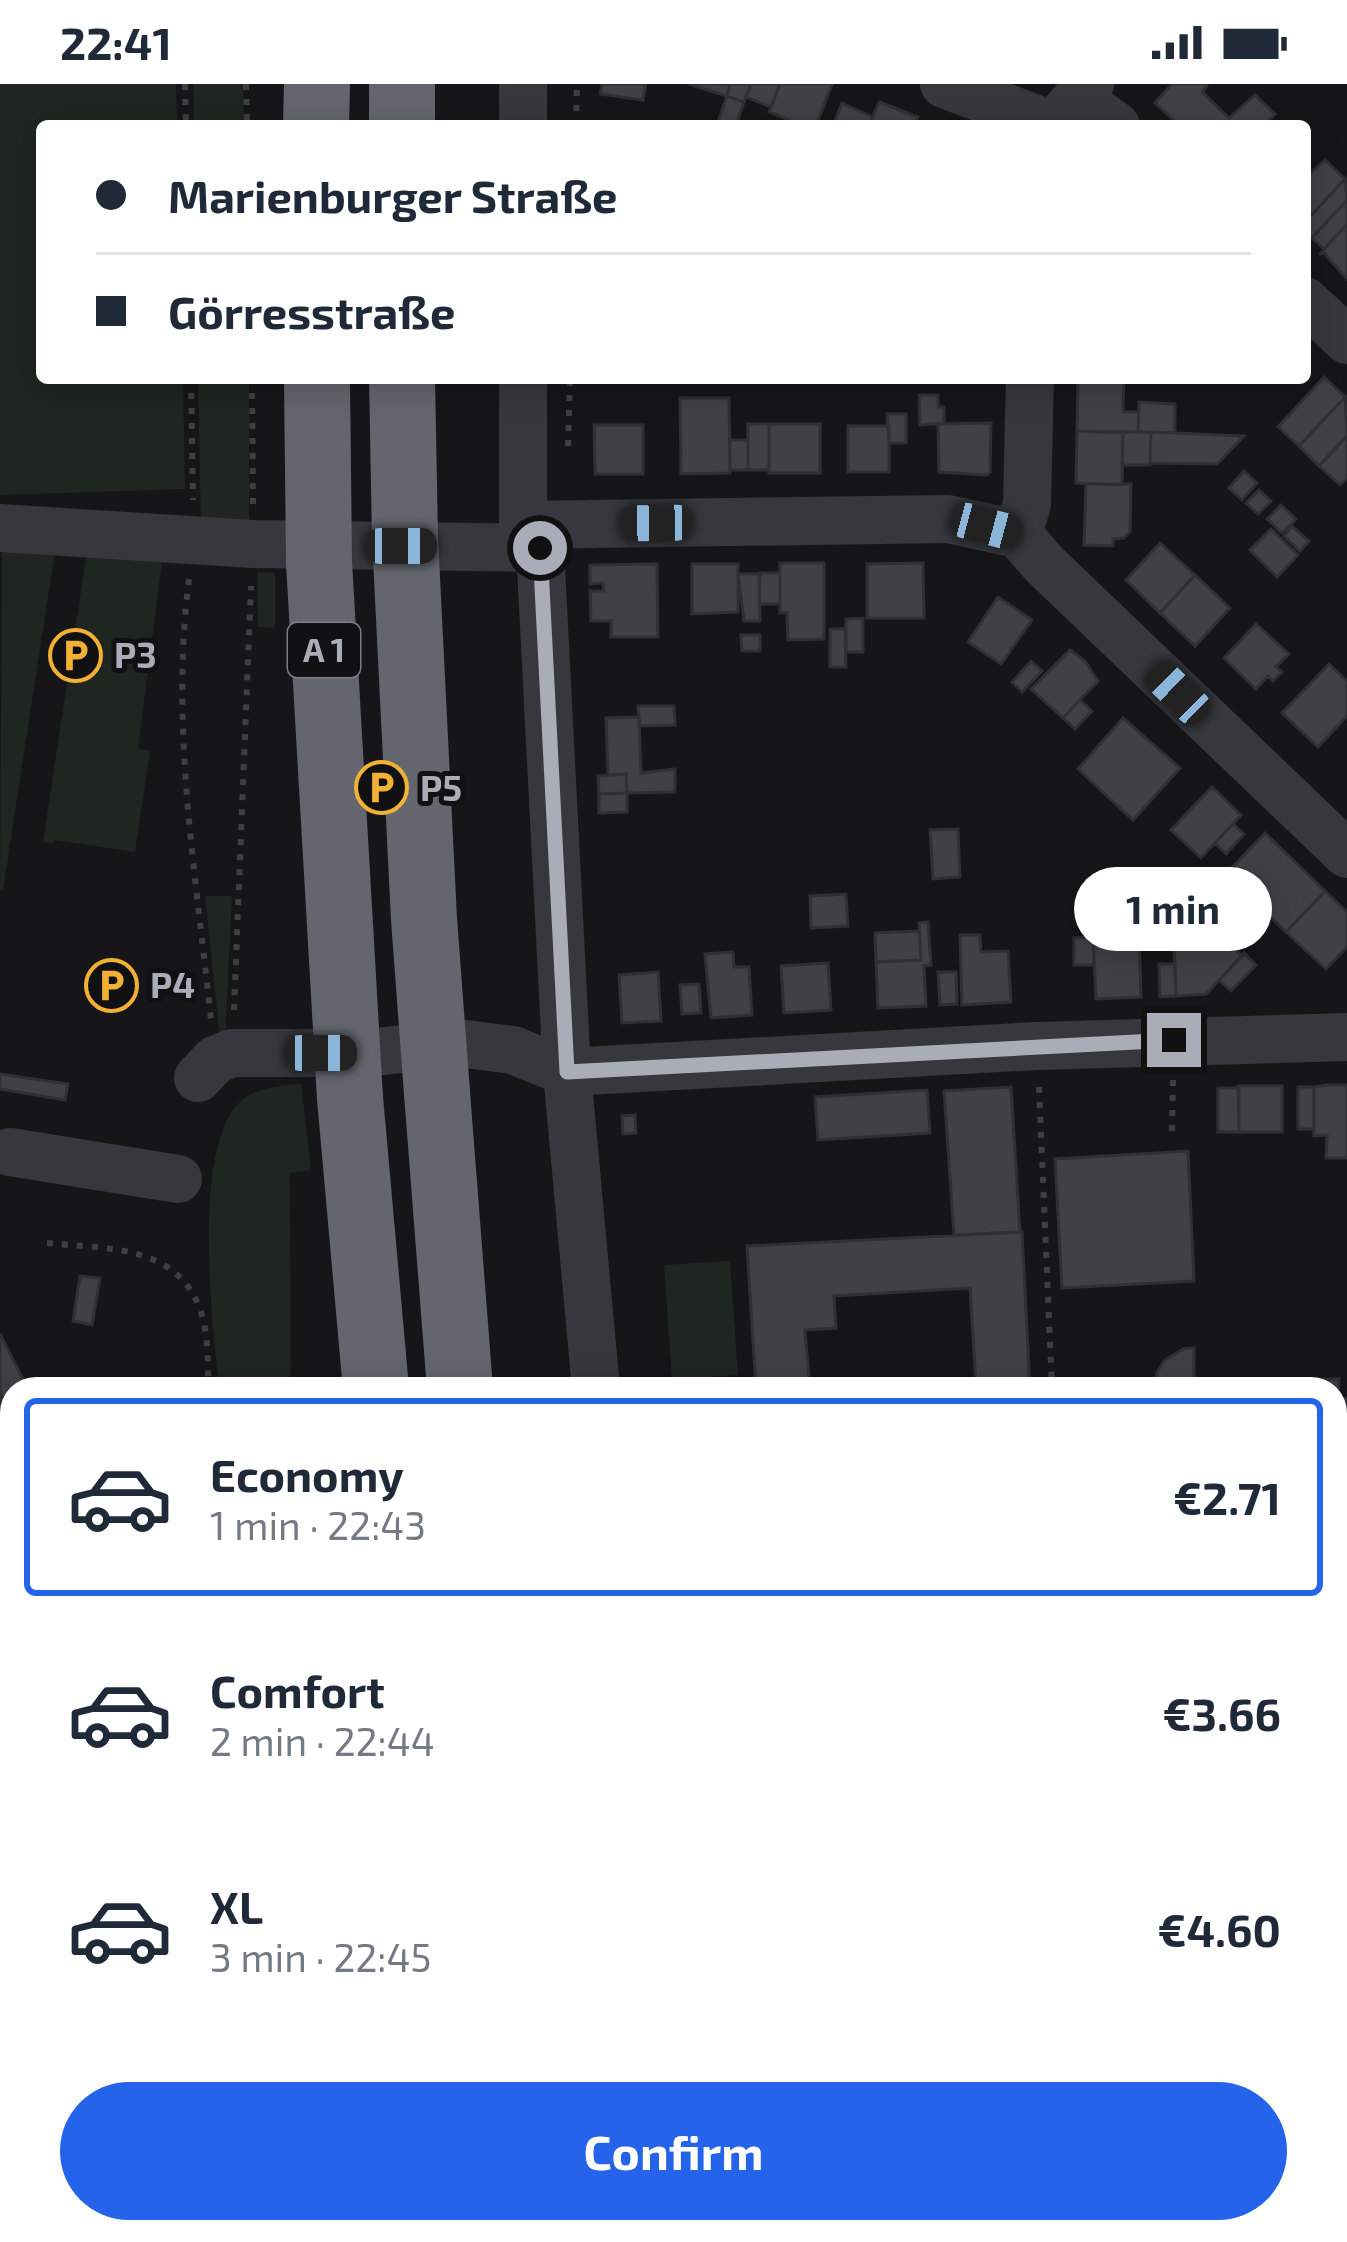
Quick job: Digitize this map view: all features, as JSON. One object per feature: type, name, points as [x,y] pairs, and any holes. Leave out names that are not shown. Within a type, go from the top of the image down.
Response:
[{"type":"highway","points":[[316,120],[317,84]]},
{"type":"highway","points":[[401,120],[402,84]]},
{"type":"highway","name":"A 1","points":[[317,384],[319,562],[350,1098],[375,1377]]},
{"type":"highway","name":"A 1","points":[[402,384],[424,919],[459,1377]]},
{"type":"highway","points":[[363,1377],[365,1287]]},
{"type":"street","points":[[523,84],[523,120]]},
{"type":"street","points":[[944,84],[1068,108],[1100,120]]},
{"type":"street","points":[[1311,307],[1347,340]]},
{"type":"street","points":[[523,384],[567,1072],[595,1377]]},
{"type":"street","points":[[1018,534],[1027,504],[1030,384]]},
{"type":"street","points":[[0,528],[253,544],[532,537],[903,518],[948,519],[1018,534],[1347,854]]},
{"type":"street","points":[[215,1064],[458,1043],[513,1050],[567,1072],[1037,1046],[1347,1037]]},
{"type":"street","points":[[10,1153],[178,1179]]},
{"type":"path","points":[[185,84],[186,120]]},
{"type":"path","points":[[246,84],[247,120]]},
{"type":"path","points":[[576,120],[577,84]]},
{"type":"path","points":[[191,384],[194,541],[182,633],[180,721],[215,1064]]},
{"type":"path","points":[[215,1064],[253,544],[252,384]]},
{"type":"path","points":[[1037,1046],[1051,1377]]},
{"type":"path","points":[[47,1243],[157,1258],[184,1280],[202,1315],[207,1377]]},
{"type":"shaded area","points":[[0,84],[176,84],[177,120],[36,120],[36,384],[183,384],[185,489],[0,495]]},
{"type":"shaded area","points":[[193,84],[243,84],[244,120],[194,120]]},
{"type":"shaded area","points":[[198,384],[249,384],[249,530],[201,530]]},
{"type":"shaded area","points":[[2,541],[56,545],[3,890],[0,889]]},
{"type":"shaded area","points":[[87,551],[162,562],[138,748],[150,751],[135,852],[43,842]]},
{"type":"shaded area","points":[[257,572],[275,573],[275,628],[258,627]]},
{"type":"shaded area","points":[[205,896],[232,896],[225,1038],[220,1039]]},
{"type":"shaded area","points":[[301,1083],[311,1170],[290,1173],[291,1377],[218,1377],[209,1234],[217,1150],[228,1118],[246,1097]]},
{"type":"shaded area","points":[[730,1261],[738,1375],[672,1377],[664,1265]]},
{"type":"building","points":[[602,84],[646,84],[643,100],[600,94]]},
{"type":"building","points":[[689,84],[730,84],[727,96]]},
{"type":"building","points":[[730,84],[751,84],[744,102],[727,96]]},
{"type":"building","points":[[751,84],[780,84],[771,107],[746,97]]},
{"type":"building","points":[[780,84],[832,84],[818,120],[789,120],[769,112]]},
{"type":"building","points":[[1172,84],[1205,84],[1202,92],[1229,118],[1255,95],[1275,114],[1270,120],[1173,120],[1155,103]]},
{"type":"building","points":[[727,96],[744,102],[738,120],[719,120]]},
{"type":"building","points":[[879,102],[918,117],[917,120],[872,120]]},
{"type":"building","points":[[842,103],[873,117],[872,120],[835,120]]},
{"type":"building","points":[[1325,160],[1345,179],[1311,216],[1311,173]]},
{"type":"building","points":[[1345,179],[1347,200],[1312,238],[1311,216]]},
{"type":"building","points":[[1347,200],[1347,224],[1324,249],[1312,238]]},
{"type":"building","points":[[1347,224],[1347,279],[1323,252],[1319,255]]},
{"type":"building","points":[[1324,377],[1345,397],[1299,446],[1278,427]]},
{"type":"building","points":[[1078,384],[1124,384],[1123,412],[1139,412],[1138,432],[1077,431]]},
{"type":"building","points":[[919,395],[938,395],[944,423],[920,425]]},
{"type":"building","points":[[1345,397],[1347,436],[1319,466],[1299,446]]},
{"type":"building","points":[[680,398],[729,398],[730,473],[681,474]]},
{"type":"building","points":[[1139,402],[1175,404],[1175,433],[1138,432]]},
{"type":"building","points":[[887,414],[906,414],[906,443],[889,443]]},
{"type":"building","points":[[991,423],[987,475],[939,472],[938,424]]},
{"type":"building","points":[[748,424],[769,424],[769,470],[748,470]]},
{"type":"building","points":[[769,424],[820,424],[820,473],[769,473]]},
{"type":"building","points":[[594,425],[643,425],[643,474],[595,474]]},
{"type":"building","points":[[848,426],[889,426],[889,472],[848,472]]},
{"type":"building","points":[[1077,431],[1123,433],[1122,485],[1076,483]]},
{"type":"building","points":[[1123,432],[1151,432],[1150,465],[1122,465]]},
{"type":"building","points":[[1151,432],[1244,436],[1217,464],[1150,463]]},
{"type":"building","points":[[1347,436],[1347,478],[1340,485],[1319,466]]},
{"type":"building","points":[[730,440],[748,440],[748,470],[730,470]]},
{"type":"building","points":[[1244,471],[1257,483],[1242,500],[1229,488]]},
{"type":"building","points":[[1086,484],[1131,484],[1130,532],[1113,539],[1113,546],[1084,545]]},
{"type":"building","points":[[1259,490],[1271,501],[1258,514],[1246,503]]},
{"type":"building","points":[[1281,505],[1296,519],[1282,533],[1267,519]]},
{"type":"building","points":[[1292,526],[1309,541],[1300,551],[1284,536]]},
{"type":"building","points":[[1271,529],[1298,555],[1277,577],[1250,550]]},
{"type":"building","points":[[1160,543],[1195,575],[1160,613],[1126,580]]},
{"type":"building","points":[[780,563],[824,563],[824,639],[788,640],[787,613],[780,613]]},
{"type":"building","points":[[923,563],[924,618],[867,618],[867,564]]},
{"type":"building","points":[[657,564],[658,637],[611,637],[611,621],[591,621],[590,591],[604,591],[603,583],[590,584],[590,565]]},
{"type":"building","points":[[692,564],[738,564],[738,612],[692,614]]},
{"type":"building","points":[[760,573],[780,573],[780,604],[759,604]]},
{"type":"building","points":[[738,574],[759,574],[760,621],[744,621]]},
{"type":"building","points":[[1195,575],[1230,608],[1195,646],[1160,613]]},
{"type":"building","points":[[998,597],[1032,620],[1001,664],[968,642]]},
{"type":"building","points":[[863,618],[863,652],[846,652],[846,619]]},
{"type":"building","points":[[1256,624],[1289,654],[1276,667],[1282,672],[1273,681],[1268,676],[1256,689],[1224,658]]},
{"type":"building","points":[[830,629],[845,629],[846,667],[830,667]]},
{"type":"building","points":[[741,635],[760,635],[760,651],[742,651]]},
{"type":"building","points":[[1070,650],[1085,661],[1098,681],[1063,718],[1031,689]]},
{"type":"building","points":[[1031,661],[1042,671],[1022,692],[1012,682]]},
{"type":"building","points":[[1329,664],[1347,681],[1347,716],[1318,747],[1282,713]]},
{"type":"building","points":[[1080,700],[1092,711],[1075,729],[1063,718]]},
{"type":"building","points":[[638,706],[674,706],[675,725],[639,726]]},
{"type":"building","points":[[639,717],[641,773],[675,769],[675,792],[627,793],[626,774],[608,775],[606,718]]},
{"type":"building","points":[[1123,718],[1180,768],[1133,820],[1078,769]]},
{"type":"building","points":[[626,774],[627,793],[599,794],[598,776]]},
{"type":"building","points":[[1212,787],[1241,815],[1201,858],[1171,830]]},
{"type":"building","points":[[627,793],[627,812],[599,813],[599,794]]},
{"type":"building","points":[[1233,824],[1244,834],[1226,854],[1215,843]]},
{"type":"building","points":[[958,829],[960,877],[933,879],[930,830]]},
{"type":"building","points":[[1265,833],[1325,891],[1286,932],[1226,874]]},
{"type":"building","points":[[1325,891],[1347,912],[1347,947],[1326,969],[1286,932]]},
{"type":"building","points":[[846,894],[848,926],[811,928],[810,896]]},
{"type":"building","points":[[1202,918],[1242,956],[1206,994],[1176,996],[1174,947]]},
{"type":"building","points":[[928,922],[931,965],[924,966],[926,1006],[878,1008],[876,962],[921,960],[919,923]]},
{"type":"building","points":[[919,931],[921,960],[876,962],[875,933]]},
{"type":"building","points":[[960,935],[980,935],[981,952],[1008,951],[1011,1002],[962,1005]]},
{"type":"building","points":[[1139,935],[1141,997],[1096,999],[1093,937]]},
{"type":"building","points":[[1093,937],[1094,965],[1074,965],[1074,938]]},
{"type":"building","points":[[733,952],[734,967],[749,967],[752,1015],[711,1018],[705,954]]},
{"type":"building","points":[[1244,953],[1256,965],[1231,991],[1219,980]]},
{"type":"building","points":[[828,963],[831,1010],[784,1013],[781,966]]},
{"type":"building","points":[[1159,964],[1175,964],[1176,996],[1160,997]]},
{"type":"building","points":[[658,972],[661,1021],[622,1023],[619,975]]},
{"type":"building","points":[[938,972],[956,972],[957,1004],[940,1005]]},
{"type":"building","points":[[699,984],[701,1013],[682,1014],[680,985]]},
{"type":"building","points":[[0,1074],[68,1084],[65,1100],[0,1089]]},
{"type":"building","points":[[1347,1085],[1347,1158],[1326,1158],[1327,1135],[1314,1136],[1314,1087]]},
{"type":"building","points":[[1238,1086],[1282,1086],[1282,1132],[1239,1132]]},
{"type":"building","points":[[1011,1087],[1020,1232],[954,1235],[944,1091]]},
{"type":"building","points":[[1298,1087],[1314,1087],[1314,1129],[1298,1129]]},
{"type":"building","points":[[1218,1088],[1239,1088],[1239,1132],[1218,1132]]},
{"type":"building","points":[[927,1090],[930,1133],[818,1140],[815,1097]]},
{"type":"building","points":[[635,1115],[636,1133],[623,1134],[622,1116]]},
{"type":"building","points":[[1188,1151],[1194,1281],[1062,1288],[1055,1159]]},
{"type":"building","points":[[1022,1232],[1029,1377],[976,1377],[970,1288],[834,1296],[836,1328],[805,1330],[809,1377],[755,1377],[747,1246]]},
{"type":"building","points":[[80,1276],[100,1278],[92,1325],[73,1321]]},
{"type":"building","points":[[0,1334],[22,1377],[0,1377]]},
{"type":"building","points":[[1194,1348],[1194,1377],[1156,1377],[1165,1360]]},
{"type":"place","name":"P3","points":[[75,655]]},
{"type":"place","name":"P5","points":[[381,788]]},
{"type":"place","name":"P4","points":[[111,985]]},
{"type":"route","points":[[540,548],[567,1072],[1174,1040]]}]
